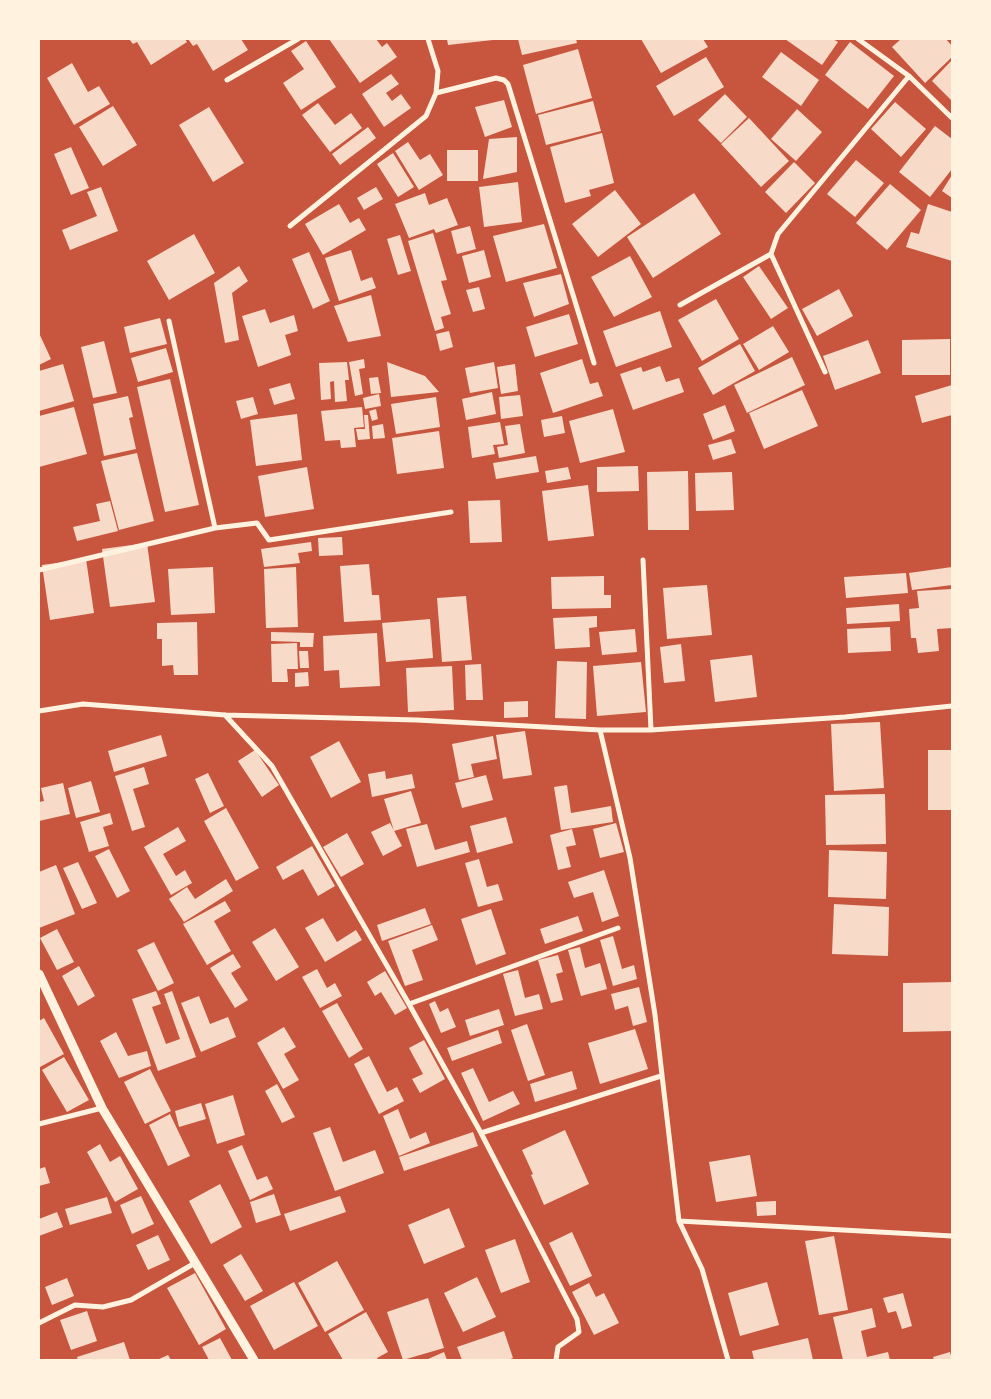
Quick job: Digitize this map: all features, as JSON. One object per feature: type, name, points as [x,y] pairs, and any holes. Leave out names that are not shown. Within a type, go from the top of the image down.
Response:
[{"type":"street","points":[[227,80],[298,39]]},
{"type":"street","points":[[290,226],[426,116],[436,93],[438,71],[428,39]]},
{"type":"street","points":[[858,39],[909,76],[952,118]]},
{"type":"street","points":[[680,305],[771,254],[778,234],[909,76]]},
{"type":"street","points":[[436,93],[496,78],[504,80],[508,84],[594,362]]},
{"type":"street","points":[[771,254],[825,372]]},
{"type":"street","points":[[169,321],[215,528]]},
{"type":"street","points":[[39,570],[215,528],[257,523],[269,540],[451,512]]},
{"type":"street","points":[[643,560],[651,730]]},
{"type":"street","points":[[39,711],[83,704],[225,715],[417,720],[600,730],[651,730],[845,717],[952,706]]},
{"type":"street","points":[[225,715],[272,766],[481,1133],[577,1319],[579,1332],[558,1347],[556,1360]]},
{"type":"street","points":[[600,730],[630,858],[655,1015],[679,1221],[702,1269],[728,1360]]},
{"type":"street","points":[[409,1004],[618,928]]},
{"type":"street","points":[[39,974],[102,1108],[254,1360]]},
{"type":"street","points":[[481,1133],[661,1076]]},
{"type":"street","points":[[39,1124],[102,1108]]},
{"type":"street","points":[[679,1221],[952,1236]]},
{"type":"street","points":[[39,1323],[75,1305],[103,1307],[131,1300],[195,1263]]},
{"type":"building","points":[[129,39],[185,39],[187,42],[151,65],[137,42],[133,44]]},
{"type":"building","points":[[188,39],[241,39],[248,50],[213,71],[197,44],[193,46]]},
{"type":"building","points":[[329,39],[376,39],[382,47],[387,43],[397,57],[360,83]]},
{"type":"building","points":[[447,39],[493,39],[493,40],[448,45]]},
{"type":"building","points":[[518,39],[576,39],[577,43],[522,55]]},
{"type":"building","points":[[641,39],[703,39],[708,47],[661,73]]},
{"type":"building","points":[[785,39],[833,39],[838,42],[822,65]]},
{"type":"building","points":[[901,39],[946,39],[952,46],[952,57],[925,83],[892,47]]},
{"type":"building","points":[[306,41],[336,87],[301,110],[283,83],[304,69],[291,51]]},
{"type":"building","points":[[850,42],[894,76],[868,109],[825,75]]},
{"type":"building","points":[[578,49],[592,98],[536,114],[523,65]]},
{"type":"building","points":[[781,52],[819,80],[801,106],[762,77]]},
{"type":"building","points":[[706,57],[724,87],[674,116],[656,86]]},
{"type":"building","points":[[952,60],[952,101],[932,81]]},
{"type":"building","points":[[72,63],[88,92],[99,86],[110,104],[74,125],[47,78]]},
{"type":"building","points":[[391,74],[399,84],[386,93],[392,101],[401,94],[411,108],[384,127],[362,94]]},
{"type":"building","points":[[725,94],[747,117],[721,143],[698,120]]},
{"type":"building","points":[[504,100],[512,127],[485,137],[475,107]]},
{"type":"building","points":[[593,101],[601,131],[546,145],[538,115]]},
{"type":"building","points":[[895,102],[926,129],[901,157],[871,129]]},
{"type":"building","points":[[318,103],[335,125],[351,113],[362,128],[330,152],[302,115]]},
{"type":"building","points":[[113,106],[137,145],[103,166],[79,127]]},
{"type":"building","points":[[209,107],[244,163],[213,182],[179,125]]},
{"type":"building","points":[[797,109],[822,132],[796,161],[771,139]]},
{"type":"building","points":[[749,118],[789,161],[761,187],[721,144]]},
{"type":"building","points":[[935,126],[952,139],[952,169],[930,197],[899,172]]},
{"type":"building","points":[[368,127],[376,138],[340,165],[332,154]]},
{"type":"building","points":[[602,133],[614,183],[589,190],[591,196],[565,203],[550,147]]},
{"type":"building","points":[[517,137],[517,172],[483,179],[489,139]]},
{"type":"building","points":[[408,142],[420,160],[430,154],[443,175],[419,190],[395,151]]},
{"type":"building","points":[[71,147],[89,188],[71,195],[54,154]]},
{"type":"building","points":[[447,150],[478,150],[478,181],[447,181]]},
{"type":"building","points":[[393,153],[414,187],[398,197],[377,164]]},
{"type":"building","points":[[856,160],[884,183],[855,217],[827,194]]},
{"type":"building","points":[[794,162],[815,183],[786,213],[765,192]]},
{"type":"building","points":[[952,175],[952,198],[942,191]]},
{"type":"building","points":[[518,182],[522,222],[484,227],[479,187]]},
{"type":"building","points":[[890,184],[921,210],[887,250],[856,223]]},
{"type":"building","points":[[101,187],[118,231],[70,250],[62,230],[97,216],[87,192]]},
{"type":"building","points":[[376,187],[383,199],[364,210],[357,198]]},
{"type":"building","points":[[615,190],[641,224],[598,257],[572,224]]},
{"type":"building","points":[[425,193],[429,205],[447,198],[458,225],[436,233],[434,229],[409,238],[395,204]]},
{"type":"building","points":[[694,193],[721,234],[653,278],[627,237]]},
{"type":"building","points":[[339,204],[350,223],[359,218],[366,230],[323,255],[305,224]]},
{"type":"building","points":[[928,204],[952,212],[952,261],[906,247],[911,232],[919,234]]},
{"type":"building","points":[[544,224],[557,268],[506,282],[493,236]]},
{"type":"building","points":[[470,226],[476,249],[457,254],[451,231]]},
{"type":"building","points":[[433,233],[447,280],[441,281],[451,314],[441,317],[444,328],[435,331],[408,241]]},
{"type":"building","points":[[194,234],[215,273],[169,300],[147,261]]},
{"type":"building","points":[[400,235],[411,271],[398,275],[387,239]]},
{"type":"building","points":[[351,250],[361,281],[372,277],[376,288],[339,301],[325,258]]},
{"type":"building","points":[[484,250],[491,277],[469,283],[462,256]]},
{"type":"building","points":[[309,252],[330,301],[313,309],[292,259]]},
{"type":"building","points":[[630,256],[652,297],[614,317],[591,277]]},
{"type":"building","points":[[239,266],[248,281],[232,293],[239,340],[225,343],[214,283]]},
{"type":"building","points":[[759,266],[788,308],[771,319],[743,277]]},
{"type":"building","points":[[561,274],[569,304],[534,317],[523,283]]},
{"type":"building","points":[[479,287],[485,309],[473,312],[466,290]]},
{"type":"building","points":[[839,289],[853,316],[817,336],[802,309]]},
{"type":"building","points":[[371,295],[381,336],[348,342],[334,306]]},
{"type":"building","points":[[716,299],[739,339],[702,361],[678,320]]},
{"type":"building","points":[[265,309],[270,323],[294,315],[298,331],[285,335],[291,355],[258,367],[242,316]]},
{"type":"building","points":[[660,311],[672,347],[616,367],[603,331]]},
{"type":"building","points":[[569,314],[578,344],[535,357],[526,327]]},
{"type":"building","points":[[160,318],[167,344],[130,353],[124,327]]},
{"type":"building","points":[[773,326],[789,352],[759,370],[743,344]]},
{"type":"building","points":[[449,331],[453,347],[440,351],[436,334]]},
{"type":"building","points":[[39,333],[51,359],[39,365]]},
{"type":"building","points":[[950,339],[950,375],[902,375],[902,340]]},
{"type":"building","points":[[868,340],[881,373],[835,390],[823,356]]},
{"type":"building","points":[[104,341],[117,393],[93,398],[81,347]]},
{"type":"building","points":[[740,344],[755,371],[713,395],[698,368]]},
{"type":"building","points":[[166,348],[173,372],[138,382],[131,358]]},
{"type":"building","points":[[792,357],[805,385],[747,413],[734,385]]},
{"type":"building","points":[[364,359],[365,368],[359,369],[363,394],[355,396],[349,362]]},
{"type":"building","points":[[582,359],[590,384],[598,382],[603,396],[553,413],[540,373]]},
{"type":"building","points":[[347,362],[349,380],[345,380],[347,401],[335,402],[334,381],[330,382],[331,399],[321,400],[319,363]]},
{"type":"building","points":[[387,362],[425,376],[439,392],[391,397]]},
{"type":"building","points":[[494,362],[498,388],[470,393],[465,368]]},
{"type":"building","points":[[63,364],[74,401],[39,411],[39,371]]},
{"type":"building","points":[[515,364],[518,391],[501,394],[497,367]]},
{"type":"building","points":[[660,366],[666,382],[679,378],[684,392],[633,410],[620,374],[641,367],[643,372]]},
{"type":"building","points":[[378,377],[381,393],[371,394],[369,378]]},
{"type":"building","points":[[170,379],[199,505],[165,512],[137,387]]},
{"type":"building","points":[[290,383],[295,399],[274,405],[269,389]]},
{"type":"building","points":[[952,385],[952,415],[922,423],[915,396]]},
{"type":"building","points":[[802,390],[818,426],[764,449],[749,413]]},
{"type":"building","points":[[492,392],[496,414],[466,420],[462,399]]},
{"type":"building","points":[[379,394],[381,406],[365,409],[363,398]]},
{"type":"building","points":[[520,395],[523,416],[501,419],[499,397]]},
{"type":"building","points":[[128,396],[133,417],[129,418],[136,449],[104,456],[93,404]]},
{"type":"building","points":[[253,397],[258,414],[241,419],[236,401]]},
{"type":"building","points":[[436,397],[440,427],[396,434],[391,404]]},
{"type":"building","points":[[725,405],[735,431],[713,440],[703,414]]},
{"type":"building","points":[[74,407],[87,454],[39,467],[39,416]]},
{"type":"building","points":[[362,407],[364,427],[354,428],[356,447],[341,448],[340,440],[325,441],[321,411]]},
{"type":"building","points":[[376,409],[378,419],[372,421],[369,411]]},
{"type":"building","points":[[613,409],[625,452],[580,463],[569,421]]},
{"type":"building","points":[[297,414],[302,460],[256,466],[250,420]]},
{"type":"building","points":[[364,415],[368,415],[370,439],[358,440],[356,429],[365,429]]},
{"type":"building","points":[[562,416],[565,433],[544,437],[541,420]]},
{"type":"building","points":[[500,422],[504,444],[493,445],[495,454],[472,458],[468,427]]},
{"type":"building","points":[[383,424],[385,438],[373,439],[372,426]]},
{"type":"building","points":[[520,424],[525,453],[499,458],[497,447],[508,445],[505,426]]},
{"type":"building","points":[[439,431],[444,468],[397,474],[392,438]]},
{"type":"building","points":[[731,439],[736,453],[713,460],[708,445]]},
{"type":"building","points":[[137,453],[154,521],[119,530],[101,461]]},
{"type":"building","points":[[536,456],[539,472],[496,479],[493,463]]},
{"type":"building","points":[[638,466],[639,491],[597,492],[597,467]]},
{"type":"building","points":[[307,467],[314,509],[265,517],[258,476]]},
{"type":"building","points":[[568,467],[571,479],[547,483],[545,471]]},
{"type":"building","points":[[688,471],[689,530],[648,530],[647,472]]},
{"type":"building","points":[[732,472],[734,510],[696,511],[695,473]]},
{"type":"building","points":[[588,485],[594,536],[548,541],[542,491]]},
{"type":"building","points":[[500,500],[502,542],[470,543],[468,501]]},
{"type":"building","points":[[110,501],[118,531],[77,541],[73,527],[100,521],[96,504]]},
{"type":"building","points":[[342,537],[343,555],[319,556],[318,538]]},
{"type":"building","points":[[311,542],[312,551],[298,553],[300,563],[264,567],[261,549]]},
{"type":"building","points":[[147,543],[155,602],[110,607],[102,549]]},
{"type":"building","points":[[86,559],[94,613],[50,620],[42,565]]},
{"type":"building","points":[[369,564],[372,595],[379,595],[381,620],[344,622],[340,566]]},
{"type":"building","points":[[213,567],[215,613],[171,615],[168,569]]},
{"type":"building","points":[[296,567],[298,627],[266,628],[264,569]]},
{"type":"building","points":[[952,567],[952,585],[912,590],[909,573]]},
{"type":"building","points":[[906,573],[908,593],[846,598],[844,577]]},
{"type":"building","points":[[604,576],[604,595],[611,595],[611,608],[552,609],[551,577]]},
{"type":"building","points":[[707,585],[712,635],[667,639],[663,588]]},
{"type":"building","points":[[952,589],[952,628],[937,629],[939,651],[918,653],[916,638],[911,638],[909,609],[919,608],[917,591]]},
{"type":"building","points":[[466,596],[472,660],[442,662],[437,598]]},
{"type":"building","points":[[899,604],[900,621],[847,624],[846,608]]},
{"type":"building","points":[[597,616],[597,627],[589,628],[590,647],[555,649],[553,618]]},
{"type":"building","points":[[430,619],[433,658],[386,662],[382,623]]},
{"type":"building","points":[[197,622],[198,675],[174,675],[173,665],[162,666],[162,639],[157,639],[157,623]]},
{"type":"building","points":[[890,627],[891,651],[848,653],[847,629]]},
{"type":"building","points":[[635,629],[637,652],[602,655],[599,632]]},
{"type":"building","points":[[271,632],[314,633],[313,647],[300,647],[300,642],[271,641]]},
{"type":"building","points":[[377,633],[380,686],[340,688],[339,670],[324,671],[323,636]]},
{"type":"building","points":[[297,643],[298,669],[287,669],[288,682],[272,682],[271,644]]},
{"type":"building","points":[[681,644],[685,681],[664,683],[660,647]]},
{"type":"building","points":[[299,651],[308,651],[309,668],[300,668]]},
{"type":"building","points":[[752,655],[757,697],[715,702],[710,660]]},
{"type":"building","points":[[557,661],[587,662],[586,719],[555,718]]},
{"type":"building","points":[[641,662],[646,712],[597,716],[593,666]]},
{"type":"building","points":[[481,664],[483,700],[466,700],[465,665]]},
{"type":"building","points":[[452,666],[454,710],[408,712],[406,668]]},
{"type":"building","points":[[308,672],[309,686],[295,687],[295,673]]},
{"type":"building","points":[[528,701],[528,717],[504,718],[504,702]]},
{"type":"building","points":[[880,722],[884,788],[834,791],[831,724]]},
{"type":"building","points":[[525,731],[532,775],[503,779],[496,735]]},
{"type":"building","points":[[161,735],[167,756],[114,772],[108,751]]},
{"type":"building","points":[[493,736],[497,759],[471,764],[474,777],[459,780],[452,744]]},
{"type":"building","points":[[339,741],[361,782],[331,798],[310,757]]},
{"type":"building","points":[[255,750],[279,785],[262,797],[238,761]]},
{"type":"building","points":[[928,750],[952,750],[952,810],[928,810]]},
{"type":"building","points":[[144,767],[149,784],[133,789],[145,827],[132,831],[115,776]]},
{"type":"building","points":[[385,771],[386,779],[412,774],[415,788],[372,797],[368,774]]},
{"type":"building","points":[[208,773],[224,806],[210,813],[195,779]]},
{"type":"building","points":[[486,775],[493,800],[462,808],[455,783]]},
{"type":"building","points":[[91,781],[100,812],[76,818],[68,788]]},
{"type":"building","points":[[63,783],[70,814],[39,821],[39,802],[44,801],[41,788]]},
{"type":"building","points":[[567,785],[571,813],[611,806],[613,822],[561,830],[554,787]]},
{"type":"building","points":[[411,791],[421,823],[394,831],[384,799]]},
{"type":"building","points":[[885,794],[886,844],[826,845],[825,795]]},
{"type":"building","points":[[226,808],[259,868],[236,881],[204,821]]},
{"type":"building","points":[[110,813],[113,824],[103,827],[109,846],[89,852],[80,822]]},
{"type":"building","points":[[506,817],[513,843],[477,853],[470,826]]},
{"type":"building","points":[[390,823],[402,846],[383,856],[371,832]]},
{"type":"building","points":[[616,823],[624,852],[600,858],[593,829]]},
{"type":"building","points":[[427,824],[435,850],[467,841],[470,852],[417,867],[406,829]]},
{"type":"building","points":[[178,827],[186,841],[163,854],[176,876],[185,870],[192,883],[171,895],[144,847]]},
{"type":"building","points":[[572,829],[576,845],[566,847],[571,867],[558,870],[550,835]]},
{"type":"building","points":[[347,833],[364,864],[341,877],[323,847]]},
{"type":"building","points":[[312,846],[335,886],[318,896],[303,869],[283,880],[276,867]]},
{"type":"building","points":[[109,849],[130,891],[117,898],[95,856]]},
{"type":"building","points":[[829,850],[887,852],[886,899],[828,897]]},
{"type":"building","points":[[479,859],[487,887],[498,884],[503,900],[478,907],[465,863]]},
{"type":"building","points":[[78,862],[97,903],[82,909],[63,868]]},
{"type":"building","points":[[56,865],[75,914],[39,928],[39,872]]},
{"type":"building","points":[[604,870],[619,916],[602,922],[593,892],[574,898],[568,882]]},
{"type":"building","points":[[226,879],[233,891],[184,922],[169,899],[187,887],[195,899]]},
{"type":"building","points":[[225,901],[231,911],[214,921],[231,951],[207,965],[183,924]]},
{"type":"building","points":[[834,904],[889,907],[888,956],[832,954]]},
{"type":"building","points":[[425,908],[431,924],[382,941],[377,925]]},
{"type":"building","points":[[491,909],[506,954],[476,965],[461,919]]},
{"type":"building","points":[[578,916],[583,931],[545,944],[540,929]]},
{"type":"building","points":[[323,918],[337,942],[356,930],[362,940],[325,962],[305,928]]},
{"type":"building","points":[[432,925],[438,940],[412,950],[423,980],[405,986],[388,941]]},
{"type":"building","points":[[275,928],[299,967],[276,981],[252,942]]},
{"type":"building","points":[[57,929],[74,962],[57,970],[40,938]]},
{"type":"building","points":[[613,936],[622,969],[634,965],[637,979],[613,986],[600,940]]},
{"type":"building","points":[[154,942],[174,983],[158,991],[137,950]]},
{"type":"building","points":[[580,947],[585,968],[600,963],[607,989],[581,996],[568,950]]},
{"type":"building","points":[[233,954],[241,967],[231,973],[248,1000],[235,1008],[210,968]]},
{"type":"building","points":[[558,955],[563,972],[556,974],[563,1000],[551,1003],[538,960]]},
{"type":"building","points":[[79,966],[95,996],[78,1006],[62,976]]},
{"type":"building","points":[[317,969],[327,988],[335,983],[342,996],[320,1008],[302,977]]},
{"type":"building","points":[[518,970],[525,998],[539,994],[543,1009],[515,1016],[503,974]]},
{"type":"building","points":[[385,971],[407,1008],[395,1015],[381,992],[375,996],[367,982]]},
{"type":"building","points":[[952,982],[952,1031],[903,1032],[903,983]]},
{"type":"building","points":[[639,987],[647,1022],[633,1026],[628,1006],[615,1010],[611,994]]},
{"type":"building","points":[[156,991],[161,1004],[152,1007],[166,1044],[180,1039],[164,994],[172,991],[196,1057],[158,1071],[132,999]]},
{"type":"building","points":[[199,996],[210,1024],[228,1017],[236,1037],[201,1052],[181,1003]]},
{"type":"building","points":[[435,1001],[440,1012],[448,1008],[456,1027],[441,1033],[429,1004]]},
{"type":"building","points":[[337,1003],[363,1049],[349,1058],[322,1011]]},
{"type":"building","points":[[499,1009],[504,1025],[470,1036],[465,1020]]},
{"type":"building","points":[[44,1018],[64,1054],[40,1067],[39,1021]]},
{"type":"building","points":[[527,1024],[545,1075],[528,1081],[511,1030]]},
{"type":"building","points":[[284,1027],[296,1047],[284,1054],[299,1080],[283,1089],[257,1043]]},
{"type":"building","points":[[635,1029],[648,1069],[600,1084],[588,1043]]},
{"type":"building","points":[[498,1030],[502,1043],[452,1061],[447,1048]]},
{"type":"building","points":[[116,1032],[128,1056],[147,1051],[151,1066],[119,1078],[100,1041]]},
{"type":"building","points":[[424,1040],[445,1079],[420,1093],[412,1079],[423,1074],[409,1048]]},
{"type":"building","points":[[369,1056],[387,1092],[397,1087],[404,1101],[379,1114],[354,1064]]},
{"type":"building","points":[[64,1057],[89,1100],[67,1112],[42,1070]]},
{"type":"building","points":[[473,1068],[489,1102],[513,1091],[520,1104],[483,1121],[461,1073]]},
{"type":"building","points":[[150,1069],[171,1111],[145,1124],[124,1082]]},
{"type":"building","points":[[572,1071],[577,1089],[535,1102],[530,1084]]},
{"type":"building","points":[[277,1084],[295,1117],[282,1123],[265,1091]]},
{"type":"building","points":[[233,1095],[245,1135],[217,1144],[205,1104]]},
{"type":"building","points":[[201,1103],[206,1119],[179,1127],[175,1111]]},
{"type":"building","points":[[398,1109],[410,1139],[426,1132],[430,1143],[399,1156],[383,1116]]},
{"type":"building","points":[[170,1114],[190,1156],[168,1166],[149,1125]]},
{"type":"building","points":[[330,1127],[343,1162],[375,1150],[384,1173],[335,1191],[313,1133]]},
{"type":"building","points":[[565,1130],[589,1184],[544,1205],[522,1150]]},
{"type":"building","points":[[473,1132],[478,1146],[404,1171],[399,1157]]},
{"type":"building","points":[[100,1144],[110,1162],[120,1156],[138,1189],[115,1202],[87,1152]]},
{"type":"building","points":[[242,1145],[257,1180],[267,1176],[273,1189],[250,1200],[228,1151]]},
{"type":"building","points":[[750,1155],[757,1196],[716,1202],[709,1162]]},
{"type":"building","points":[[45,1167],[50,1183],[39,1186],[39,1169]]},
{"type":"building","points":[[220,1184],[242,1227],[211,1244],[189,1201]]},
{"type":"building","points":[[274,1194],[281,1215],[256,1223],[250,1202]]},
{"type":"building","points":[[141,1196],[154,1224],[132,1234],[120,1205]]},
{"type":"building","points":[[340,1196],[346,1212],[290,1231],[284,1214]]},
{"type":"building","points":[[107,1197],[112,1213],[70,1225],[65,1209]]},
{"type":"building","points":[[776,1201],[776,1215],[757,1216],[756,1202]]},
{"type":"building","points":[[449,1208],[465,1247],[424,1264],[408,1225]]},
{"type":"building","points":[[57,1212],[63,1227],[39,1236],[39,1219]]},
{"type":"building","points":[[572,1232],[592,1276],[570,1286],[549,1243]]},
{"type":"building","points":[[158,1235],[170,1260],[148,1270],[136,1245]]},
{"type":"building","points":[[834,1236],[848,1310],[819,1315],[805,1241]]},
{"type":"building","points":[[515,1239],[530,1282],[501,1293],[485,1250]]},
{"type":"building","points":[[241,1254],[263,1291],[245,1301],[223,1265]]},
{"type":"building","points":[[337,1261],[364,1310],[325,1332],[298,1283]]},
{"type":"building","points":[[195,1273],[226,1329],[199,1345],[167,1288]]},
{"type":"building","points":[[477,1277],[496,1317],[463,1332],[444,1293]]},
{"type":"building","points":[[67,1278],[74,1296],[52,1305],[45,1287]]},
{"type":"building","points":[[294,1282],[318,1326],[274,1350],[250,1306]]},
{"type":"building","points":[[767,1282],[779,1325],[740,1336],[728,1293]]},
{"type":"building","points":[[589,1283],[596,1297],[604,1293],[619,1323],[594,1335],[572,1292]]},
{"type":"building","points":[[903,1293],[912,1326],[902,1329],[896,1311],[888,1313],[883,1298]]},
{"type":"building","points":[[428,1298],[444,1348],[403,1360],[387,1312]]},
{"type":"building","points":[[872,1308],[876,1327],[861,1331],[867,1357],[888,1352],[890,1360],[843,1360],[833,1317]]},
{"type":"building","points":[[87,1311],[97,1341],[71,1350],[60,1320]]},
{"type":"building","points":[[366,1312],[388,1352],[377,1358],[378,1360],[343,1360],[328,1334]]},
{"type":"building","points":[[504,1331],[513,1358],[508,1360],[462,1360],[457,1347]]},
{"type":"building","points":[[220,1338],[232,1360],[209,1360],[202,1347]]},
{"type":"building","points":[[808,1338],[813,1360],[754,1360],[752,1351]]},
{"type":"building","points":[[124,1342],[130,1360],[78,1360],[77,1357]]},
{"type":"building","points":[[444,1352],[447,1360],[428,1359]]},
{"type":"building","points":[[950,1352],[952,1360],[934,1360],[933,1357]]},
{"type":"building","points":[[168,1355],[171,1360],[157,1360]]}]
